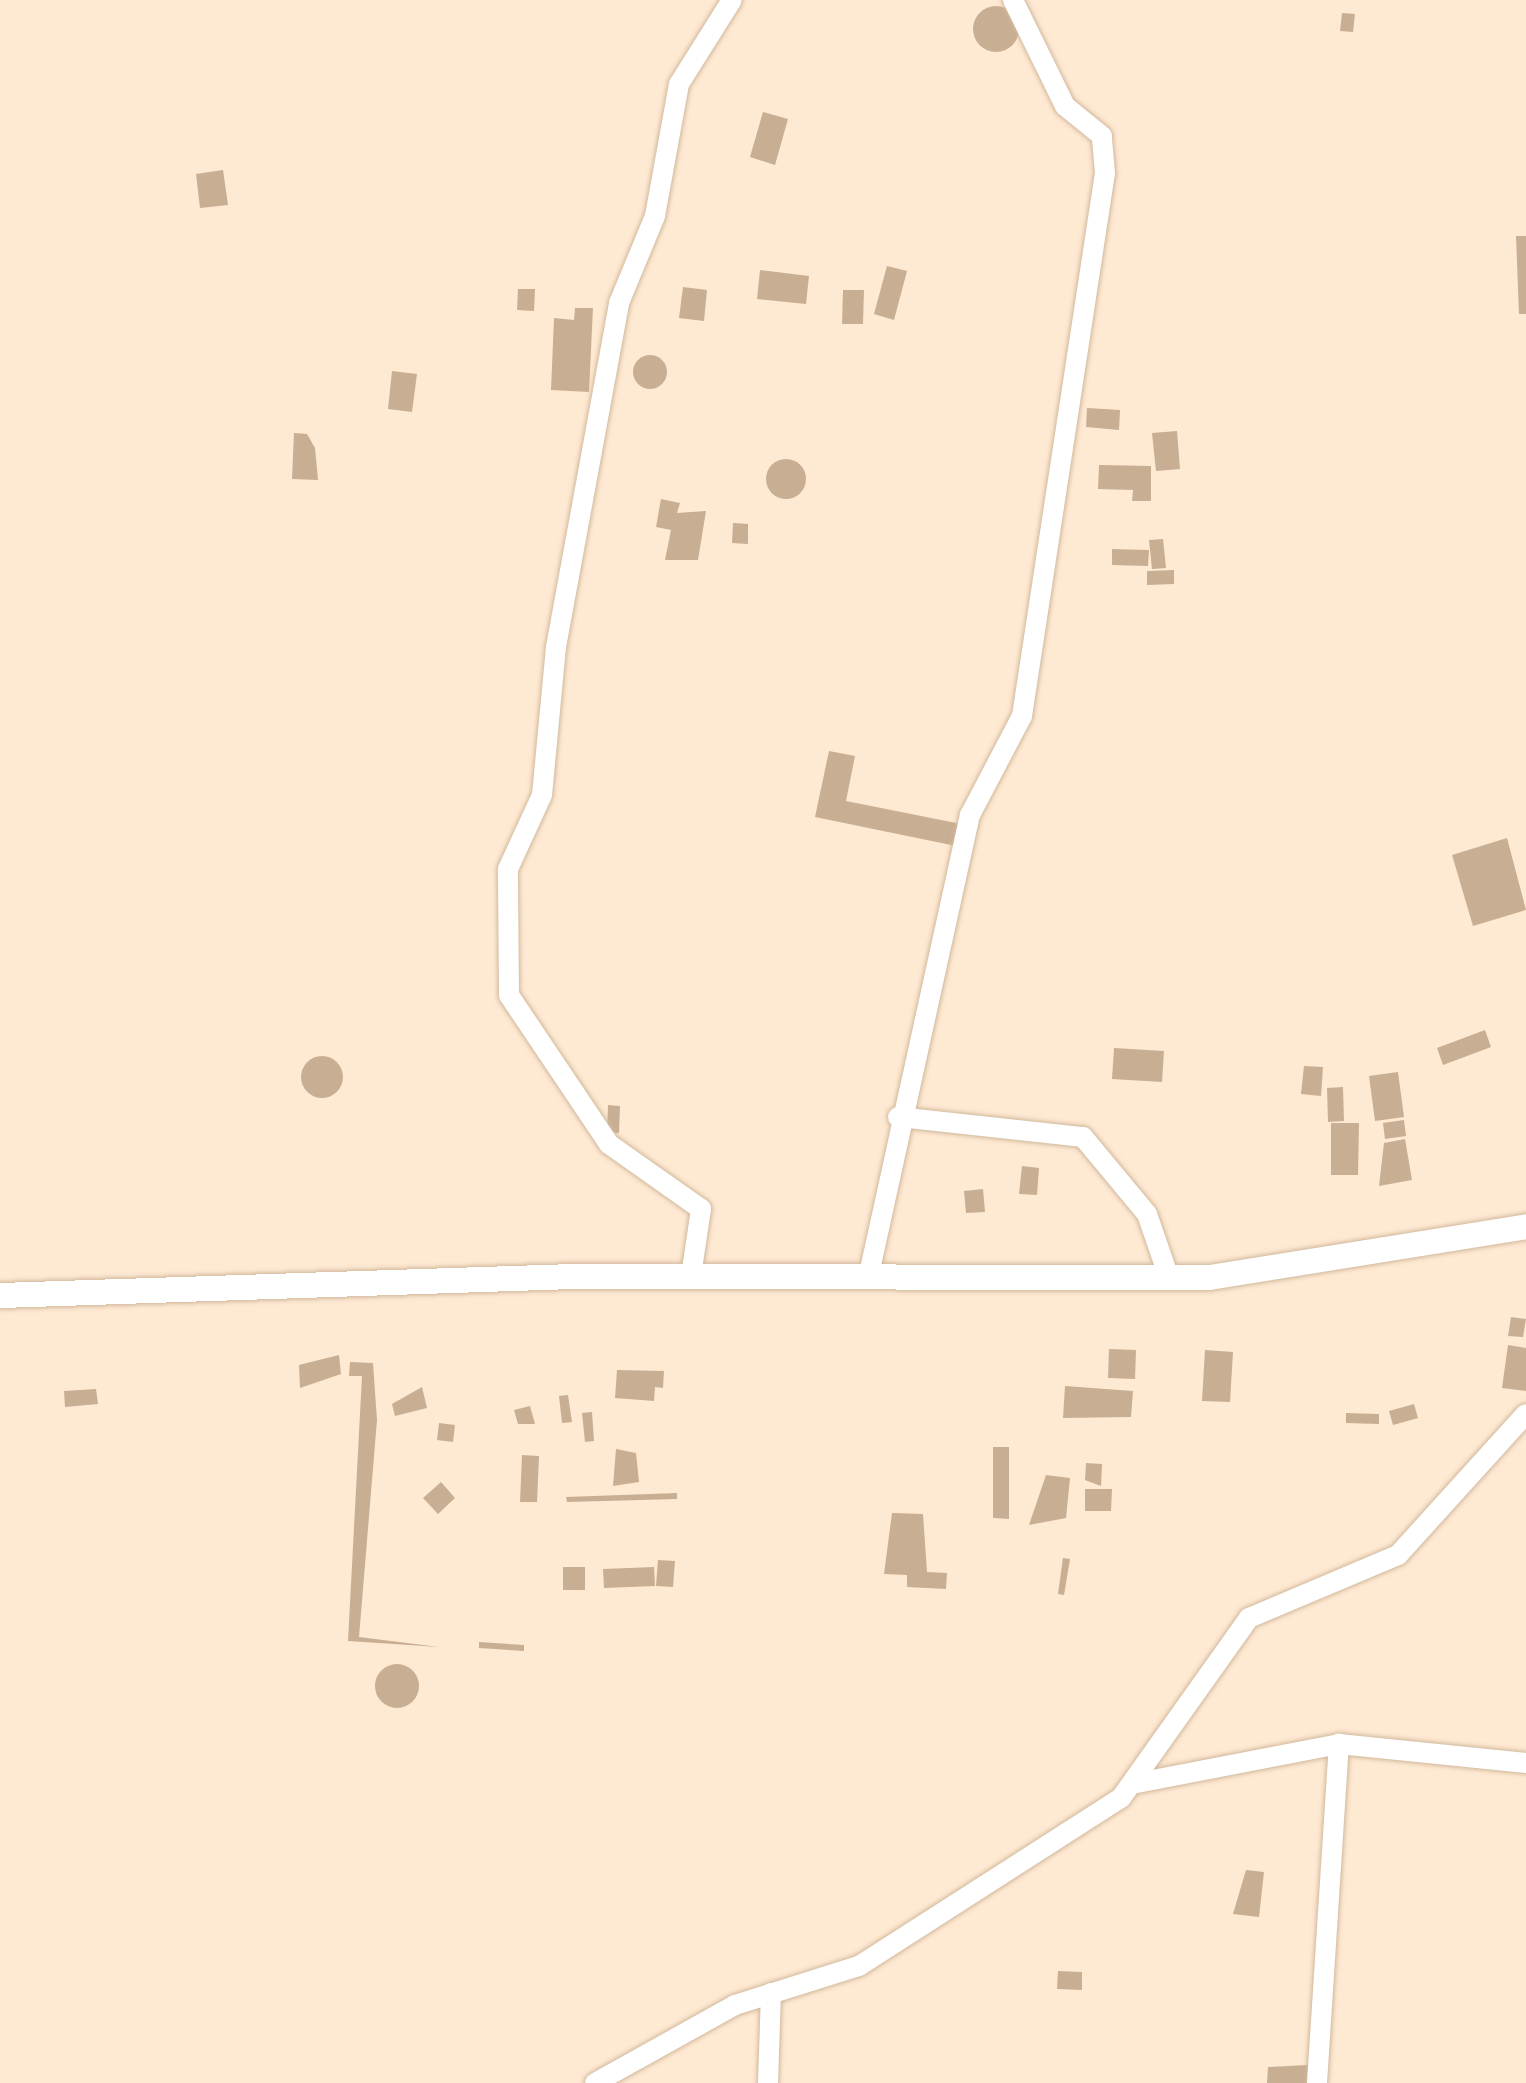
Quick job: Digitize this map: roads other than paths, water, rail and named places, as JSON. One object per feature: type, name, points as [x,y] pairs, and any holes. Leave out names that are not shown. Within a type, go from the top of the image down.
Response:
[{"type":"street","points":[[691,1276],[701,1209],[609,1144],[505,982],[508,870],[542,795],[556,647],[619,303],[655,216],[679,84],[732,0]]},
{"type":"street","points":[[870,1274],[898,1117],[970,816],[1022,716],[1104,172],[1102,136],[1065,106],[1036,31],[1013,0]]},
{"type":"street","points":[[898,1117],[1083,1137],[1147,1214],[1169,1278]]},
{"type":"street","points":[[0,1294],[691,1276],[1169,1278],[1374,1258],[1526,1226]]},
{"type":"street","points":[[595,2083],[658,2042],[771,1992],[894,1947],[1136,1783],[1249,1618],[1398,1555],[1526,1414]]},
{"type":"street","points":[[1136,1783],[1339,1744],[1526,1763]]},
{"type":"street","points":[[1317,2083],[1339,1744]]},
{"type":"street","points":[[768,2083],[771,1992]]}]
